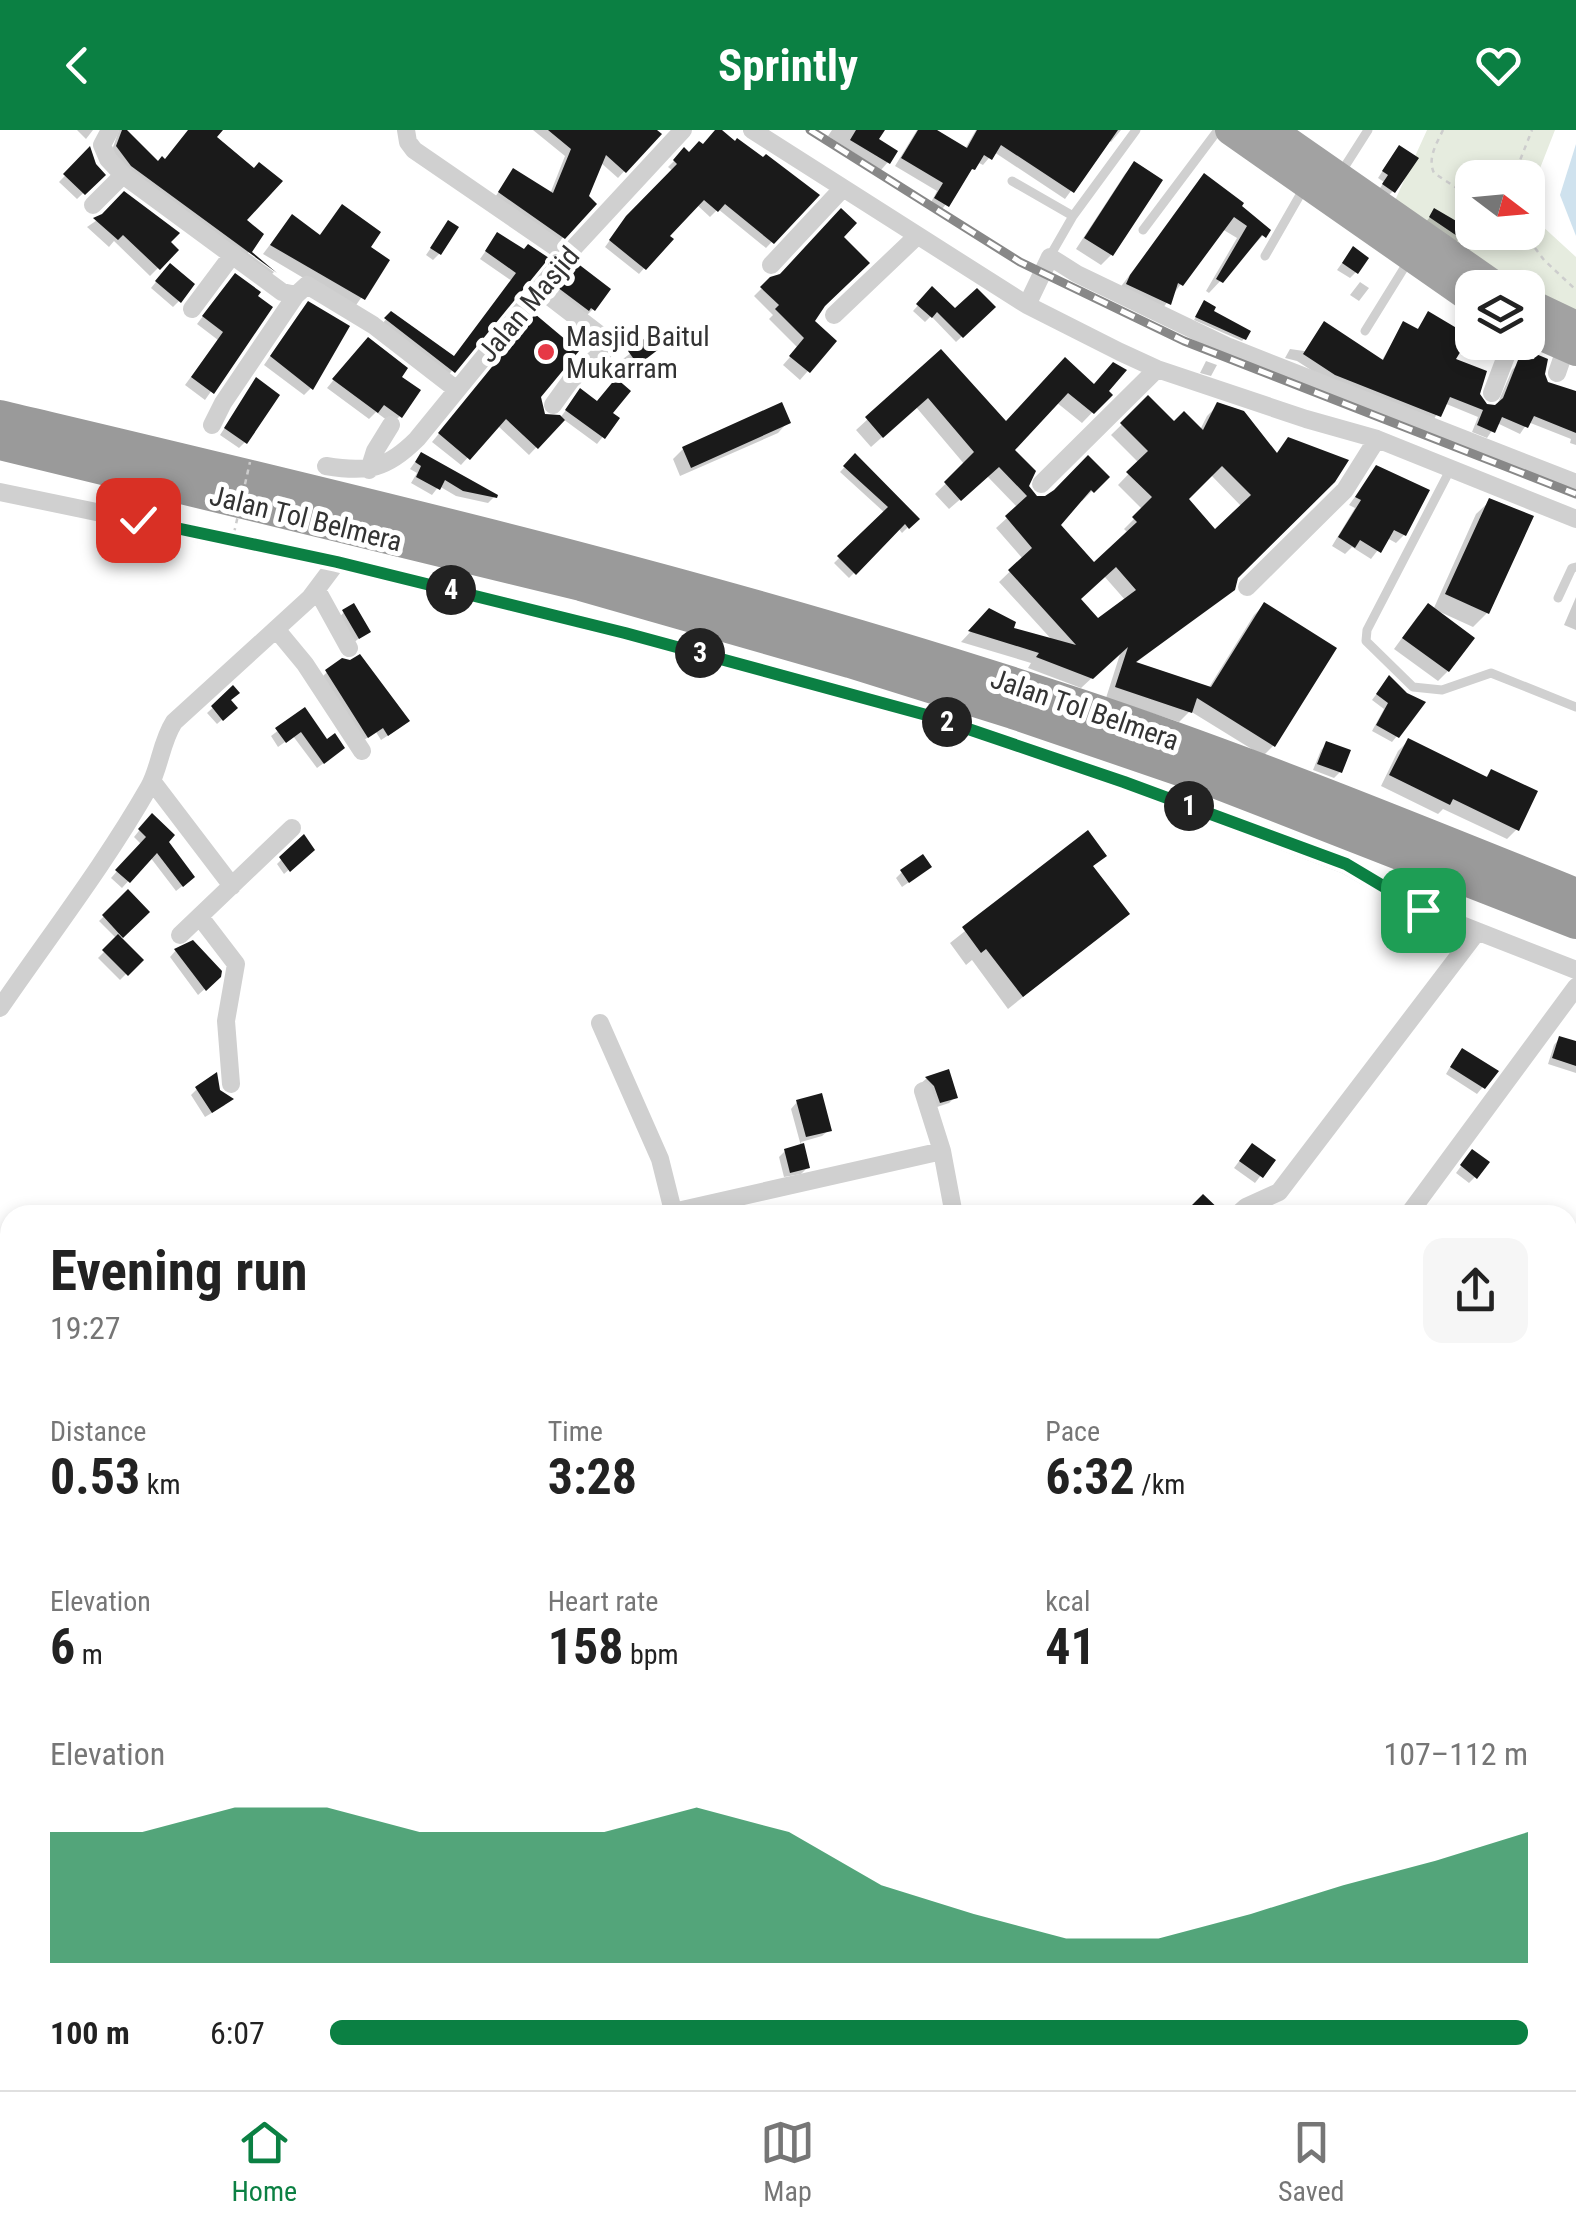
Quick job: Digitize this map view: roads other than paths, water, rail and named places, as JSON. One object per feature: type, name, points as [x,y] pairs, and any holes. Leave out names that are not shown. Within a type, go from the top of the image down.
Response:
[{"type":"highway","points":[[1230,130],[1275,138],[1411,258],[1455,288]]},
{"type":"highway","points":[[1322,182],[1468,270]]},
{"type":"highway","points":[[1545,341],[1569,349]]},
{"type":"highway","name":"Jalan Tol Belmera","points":[[0,416],[421,516],[847,632],[1099,711],[1576,894]]},
{"type":"highway","name":"Jalan Tol Belmera","points":[[0,444],[581,585],[850,662],[1212,781],[1576,923]]},
{"type":"street","points":[[110,130],[102,145],[103,152],[123,175],[282,292],[296,294]]},
{"type":"street","points":[[406,130],[414,150],[567,256]]},
{"type":"street","name":"Jalan Masjid","points":[[370,470],[399,457],[567,256],[683,130]]},
{"type":"street","points":[[752,130],[1027,305],[1157,368],[1306,420],[1377,439],[1576,519]]},
{"type":"street","points":[[93,205],[123,175]]},
{"type":"street","points":[[771,265],[843,188]]},
{"type":"street","points":[[834,315],[917,236]]},
{"type":"street","points":[[192,309],[232,254]]},
{"type":"street","points":[[1027,305],[1050,257],[1077,274],[1229,347],[1576,482]]},
{"type":"street","points":[[212,425],[296,294],[307,285],[373,325],[457,390]]},
{"type":"street","points":[[540,288],[604,338],[605,350],[570,380],[552,404]]},
{"type":"street","points":[[1492,393],[1509,360]]},
{"type":"street","points":[[1041,484],[1157,368]]},
{"type":"street","points":[[326,466],[370,470],[390,425]]},
{"type":"street","points":[[1247,587],[1346,490],[1377,439]]},
{"type":"street","points":[[0,492],[140,517],[337,562],[625,633],[930,716],[1346,864],[1423,910],[1576,970]]},
{"type":"street","points":[[0,1008],[126,825],[152,781],[164,737],[174,722],[316,590],[337,562]]},
{"type":"street","points":[[316,590],[350,648]]},
{"type":"street","points":[[276,629],[305,664],[362,751]]},
{"type":"street","points":[[152,781],[232,886]]},
{"type":"street","points":[[180,935],[292,828]]},
{"type":"street","points":[[200,917],[236,964],[226,1021],[232,1084]]},
{"type":"street","points":[[1250,1205],[1279,1192],[1477,932]]},
{"type":"street","points":[[1415,1205],[1576,987]]},
{"type":"street","points":[[600,1022],[660,1159],[672,1205]]},
{"type":"street","points":[[924,1091],[942,1151],[952,1205]]},
{"type":"street","points":[[712,1205],[942,1151]]},
{"type":"lane","points":[[1050,257],[1073,216],[1136,130]]},
{"type":"lane","points":[[1143,230],[1218,130]]},
{"type":"lane","points":[[1264,256],[1368,130]]},
{"type":"lane","points":[[1012,181],[1073,216]]},
{"type":"lane","points":[[1365,331],[1411,258]]},
{"type":"lane","points":[[1450,470],[1366,630],[1366,641],[1413,687],[1442,690],[1492,673],[1576,706]]},
{"type":"lane","points":[[1558,598],[1576,567]]},
{"type":"water","points":[[1576,144],[1576,236],[1560,195]]},
{"type":"railway","points":[[810,130],[1020,262],[1184,341],[1576,494]]},
{"type":"place","name":"Masjid Baitul Mukarram","points":[[546,352]]}]
